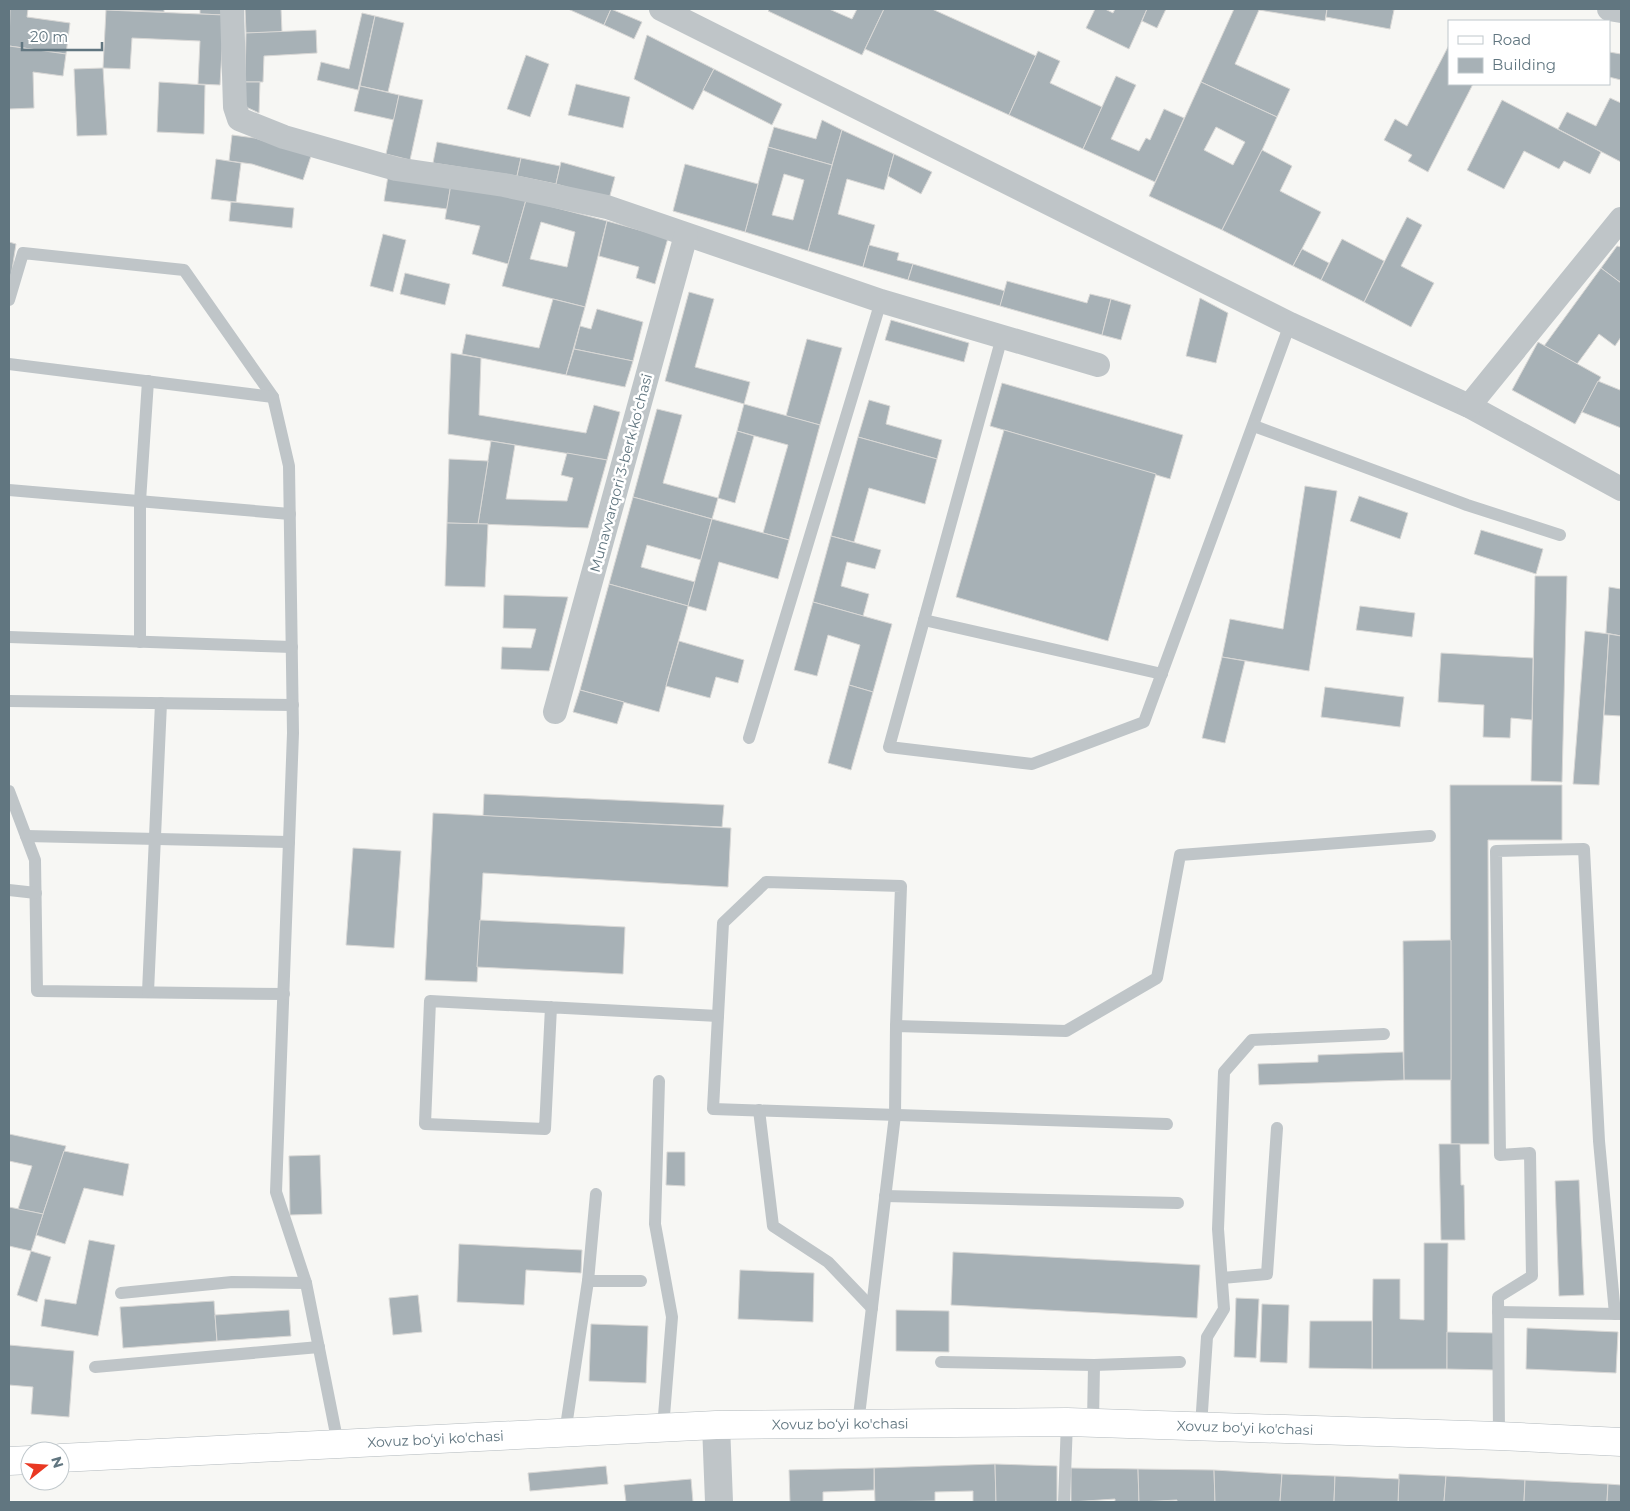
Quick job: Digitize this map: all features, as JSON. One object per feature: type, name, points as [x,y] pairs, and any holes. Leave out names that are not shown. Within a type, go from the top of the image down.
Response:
[{"type":"main road","name":"Xovuz bo‘yi ko'chasi","points":[[70,1457],[664,1428],[858,1424],[1080,1422],[1621,1442]]},
{"type":"street","points":[[232,9],[234,107],[238,119],[284,136],[396,169],[504,185],[607,207],[881,301],[1098,365]]},
{"type":"street","points":[[661,9],[1290,324],[1469,406],[1621,489]]},
{"type":"street","points":[[1610,9],[1621,12]]},
{"type":"street","points":[[1469,406],[1620,223]]},
{"type":"street","name":"Munavvarqori 3-berk koʻchasi","points":[[555,712],[686,235]]},
{"type":"street","points":[[716,1426],[719,1502]]},
{"type":"lane","points":[[9,300],[23,253],[184,270],[273,397],[289,466],[293,705],[276,1192],[306,1283],[338,1444]]},
{"type":"lane","points":[[749,738],[881,301]]},
{"type":"lane","points":[[1002,337],[889,747],[1032,764],[1144,722],[1290,324]]},
{"type":"lane","points":[[9,364],[273,397]]},
{"type":"lane","points":[[140,642],[140,501],[148,381]]},
{"type":"lane","points":[[1254,426],[1467,505],[1560,535]]},
{"type":"lane","points":[[9,490],[290,514]]},
{"type":"lane","points":[[924,620],[1162,674]]},
{"type":"lane","points":[[9,637],[292,648]]},
{"type":"lane","points":[[9,701],[293,705]]},
{"type":"lane","points":[[148,992],[161,703]]},
{"type":"lane","points":[[9,791],[35,860],[37,990],[284,994]]},
{"type":"lane","points":[[26,836],[289,842]]},
{"type":"lane","points":[[896,1026],[1066,1031],[1157,978],[1180,855],[1430,836]]},
{"type":"lane","points":[[1498,1312],[1618,1314],[1599,1141],[1584,849],[1496,851],[1500,1155],[1530,1153],[1532,1276],[1498,1298],[1498,1312],[1498,1436]]},
{"type":"lane","points":[[858,1424],[895,1115],[901,886],[766,882],[723,924],[713,1109],[758,1110],[895,1115],[1167,1124]]},
{"type":"lane","points":[[9,890],[36,893]]},
{"type":"lane","points":[[551,1007],[545,1129],[426,1124],[430,1001],[551,1007],[718,1016]]},
{"type":"lane","points":[[1201,1426],[1207,1337],[1224,1309],[1218,1229],[1224,1072],[1252,1040],[1384,1034]]},
{"type":"lane","points":[[659,1081],[655,1224],[672,1317],[664,1428]]},
{"type":"lane","points":[[758,1110],[773,1226],[828,1262],[872,1308]]},
{"type":"lane","points":[[1222,1278],[1267,1274],[1276,1128]]},
{"type":"lane","points":[[565,1433],[588,1282],[596,1194]]},
{"type":"lane","points":[[885,1196],[1178,1204]]},
{"type":"lane","points":[[121,1293],[232,1282],[306,1283]]},
{"type":"lane","points":[[588,1282],[641,1282]]},
{"type":"lane","points":[[95,1367],[318,1347]]},
{"type":"lane","points":[[941,1362],[1094,1365],[1180,1362]]},
{"type":"lane","points":[[1064,1502],[1094,1365]]},
{"type":"building","points":[[10,9],[28,9],[27,17],[70,23],[66,54],[9,46]]},
{"type":"building","points":[[106,9],[164,9],[164,12]]},
{"type":"building","points":[[200,9],[223,9],[224,15],[200,14]]},
{"type":"building","points":[[245,9],[281,9],[282,32],[246,33]]},
{"type":"building","points":[[568,9],[611,9],[604,25]]},
{"type":"building","points":[[611,9],[642,22],[634,39],[604,25]]},
{"type":"building","points":[[770,9],[829,9],[852,19],[857,9],[884,9],[862,55],[768,11]]},
{"type":"building","points":[[884,9],[932,9],[1036,56],[1009,115],[865,49]]},
{"type":"building","points":[[1095,9],[1105,9],[1113,13],[1115,9],[1147,9],[1129,49],[1086,28]]},
{"type":"building","points":[[1147,9],[1166,9],[1157,28],[1142,21]]},
{"type":"building","points":[[1234,9],[1327,9],[1325,21],[1259,10],[1235,64],[1290,89],[1277,117],[1201,82]]},
{"type":"building","points":[[1327,9],[1394,10],[1390,29],[1326,17]]},
{"type":"building","points":[[106,10],[224,15],[220,85],[198,84],[200,41],[132,38],[130,69],[103,68]]},
{"type":"building","points":[[362,13],[375,16],[358,90],[317,80],[321,62],[349,69]]},
{"type":"building","points":[[375,16],[404,23],[388,92],[360,86]]},
{"type":"building","points":[[316,30],[317,53],[264,56],[263,82],[245,82],[246,33]]},
{"type":"building","points":[[647,35],[714,69],[693,110],[634,79]]},
{"type":"building","points":[[9,46],[66,54],[63,76],[33,72],[34,108],[9,109]]},
{"type":"building","points":[[1448,47],[1448,85],[1472,85],[1428,172],[1408,161],[1412,155],[1384,140],[1395,119],[1407,126]]},
{"type":"building","points":[[1038,51],[1060,61],[1050,83],[1102,107],[1083,149],[1009,115]]},
{"type":"building","points":[[1610,52],[1621,54],[1621,80],[1610,77]]},
{"type":"building","points":[[526,55],[549,64],[530,117],[507,109]]},
{"type":"building","points":[[103,68],[107,135],[77,136],[74,69]]},
{"type":"building","points":[[714,69],[782,104],[772,125],[703,90]]},
{"type":"building","points":[[1116,76],[1136,85],[1111,139],[1139,151],[1146,138],[1150,140],[1164,109],[1184,118],[1155,182],[1083,149]]},
{"type":"building","points":[[159,82],[205,85],[204,134],[157,132]]},
{"type":"building","points":[[245,82],[260,82],[259,113],[244,106]]},
{"type":"building","points":[[1201,82],[1277,117],[1222,230],[1149,196]],"holes":[[[1216,127],[1245,142],[1233,165],[1204,150]]]},
{"type":"building","points":[[576,84],[630,97],[623,128],[568,115]]},
{"type":"building","points":[[360,86],[399,95],[394,120],[354,111]]},
{"type":"building","points":[[399,95],[423,100],[410,160],[386,154]]},
{"type":"building","points":[[1610,98],[1621,103],[1621,162],[1558,129],[1567,112],[1596,126]]},
{"type":"building","points":[[1502,100],[1601,152],[1590,174],[1564,161],[1559,169],[1524,151],[1504,189],[1467,170]]},
{"type":"building","points":[[822,120],[842,130],[832,165],[768,147],[774,127],[816,139]]},
{"type":"building","points":[[842,130],[894,154],[884,190],[847,179],[838,214],[875,225],[863,267],[808,251]]},
{"type":"building","points":[[232,135],[255,138],[311,156],[303,180],[252,164],[229,161]]},
{"type":"building","points":[[437,142],[521,158],[517,176],[433,163]]},
{"type":"building","points":[[768,147],[832,165],[808,251],[745,232]],"holes":[[[784,174],[804,180],[793,220],[772,215]]]},
{"type":"building","points":[[1262,150],[1292,166],[1280,191],[1321,212],[1293,266],[1222,230]]},
{"type":"building","points":[[894,154],[932,172],[921,194],[888,176]]},
{"type":"building","points":[[521,158],[560,166],[556,184],[517,176]]},
{"type":"building","points":[[216,159],[241,163],[236,202],[211,199]]},
{"type":"building","points":[[561,162],[615,177],[609,199],[556,184]]},
{"type":"building","points":[[685,164],[758,184],[745,232],[673,211]]},
{"type":"building","points":[[388,176],[451,184],[447,209],[384,201]]},
{"type":"building","points":[[451,184],[526,200],[508,264],[472,254],[480,226],[445,219]]},
{"type":"building","points":[[526,200],[607,221],[585,307],[502,286]],"holes":[[[541,222],[575,232],[567,267],[530,259]]]},
{"type":"building","points":[[231,202],[294,208],[292,228],[229,221]]},
{"type":"building","points":[[1407,217],[1422,225],[1401,266],[1434,283],[1411,327],[1364,302]]},
{"type":"building","points":[[607,221],[668,238],[655,284],[636,278],[639,267],[599,256]]},
{"type":"building","points":[[383,234],[406,240],[393,292],[370,286]]},
{"type":"building","points":[[1342,239],[1384,261],[1364,302],[1321,280]]},
{"type":"building","points":[[9,242],[16,244],[9,290]]},
{"type":"building","points":[[869,245],[899,253],[897,260],[913,264],[908,280],[863,267]]},
{"type":"building","points":[[1617,246],[1621,247],[1621,283],[1601,268]]},
{"type":"building","points":[[1302,249],[1329,263],[1321,280],[1293,266]]},
{"type":"building","points":[[913,264],[1005,291],[1000,306],[908,280]]},
{"type":"building","points":[[1601,268],[1621,283],[1621,337],[1615,346],[1599,334],[1577,364],[1544,346]]},
{"type":"building","points":[[405,273],[450,284],[445,305],[400,294]]},
{"type":"building","points":[[1007,281],[1087,303],[1090,294],[1111,299],[1102,335],[1000,306]]},
{"type":"building","points":[[689,292],[714,299],[695,367],[750,382],[744,404],[665,381]]},
{"type":"building","points":[[1200,298],[1228,313],[1216,363],[1186,356]]},
{"type":"building","points":[[553,299],[585,307],[566,375],[462,354],[466,334],[539,348]]},
{"type":"building","points":[[1111,299],[1131,305],[1121,340],[1102,335]]},
{"type":"building","points":[[597,309],[643,322],[633,361],[574,349],[580,326],[591,329]]},
{"type":"building","points":[[891,320],[969,343],[964,362],[885,340]]},
{"type":"building","points":[[807,339],[842,348],[820,425],[786,416]]},
{"type":"building","points":[[1538,342],[1601,377],[1575,424],[1512,390]]},
{"type":"building","points":[[574,349],[633,361],[625,387],[566,375]]},
{"type":"building","points":[[451,353],[481,358],[479,415],[586,433],[594,405],[620,412],[607,460],[448,434]]},
{"type":"building","points":[[1598,381],[1620,390],[1621,388],[1621,428],[1582,412]]},
{"type":"building","points":[[1002,383],[1183,435],[1170,479],[990,426]]},
{"type":"building","points":[[869,400],[890,406],[886,424],[942,440],[937,459],[858,437]]},
{"type":"building","points":[[744,404],[820,425],[789,540],[763,533],[788,445],[737,431]]},
{"type":"building","points":[[657,409],[682,415],[663,483],[718,498],[712,519],[633,497]]},
{"type":"building","points":[[1004,430],[1156,474],[1108,641],[956,597]]},
{"type":"building","points":[[737,431],[754,436],[735,503],[718,498]]},
{"type":"building","points":[[858,437],[937,459],[925,504],[869,488],[854,542],[831,536]]},
{"type":"building","points":[[491,441],[515,445],[506,499],[567,501],[573,478],[561,475],[567,453],[607,460],[588,528],[478,524]]},
{"type":"building","points":[[449,459],[488,461],[478,524],[447,523]]},
{"type":"building","points":[[1305,486],[1337,491],[1309,671],[1222,657],[1230,619],[1283,629]]},
{"type":"building","points":[[1359,496],[1408,513],[1400,539],[1350,521]]},
{"type":"building","points":[[633,497],[712,519],[701,560],[647,545],[641,567],[695,582],[688,606],[609,584]]},
{"type":"building","points":[[712,519],[789,540],[778,579],[719,562],[706,611],[688,606]]},
{"type":"building","points":[[447,523],[488,524],[485,587],[445,586]]},
{"type":"building","points":[[1481,530],[1543,549],[1536,574],[1474,554]]},
{"type":"building","points":[[831,536],[881,550],[875,569],[847,562],[841,586],[869,594],[863,616],[813,602]]},
{"type":"building","points":[[1535,576],[1567,576],[1562,782],[1531,781]]},
{"type":"building","points":[[609,584],[688,606],[659,712],[580,690]]},
{"type":"building","points":[[1609,587],[1621,589],[1621,636],[1606,633]]},
{"type":"building","points":[[504,595],[568,597],[549,671],[501,669],[502,647],[531,648],[536,629],[503,628]]},
{"type":"building","points":[[813,602],[892,624],[873,692],[849,685],[860,645],[828,635],[817,676],[794,670]]},
{"type":"building","points":[[1360,606],[1415,613],[1412,637],[1356,630]]},
{"type":"building","points":[[1585,631],[1609,634],[1599,785],[1573,784]]},
{"type":"building","points":[[1609,634],[1621,636],[1621,716],[1604,715]]},
{"type":"building","points":[[679,641],[744,660],[738,683],[716,677],[710,698],[666,686]]},
{"type":"building","points":[[1441,653],[1533,658],[1532,720],[1511,718],[1510,738],[1483,737],[1484,705],[1438,702]]},
{"type":"building","points":[[1222,657],[1245,661],[1225,743],[1202,738]]},
{"type":"building","points":[[849,685],[873,692],[851,770],[828,763]]},
{"type":"building","points":[[1325,687],[1404,697],[1400,727],[1321,717]]},
{"type":"building","points":[[580,690],[624,702],[617,724],[573,712]]},
{"type":"building","points":[[1450,785],[1562,785],[1562,840],[1488,840],[1489,1144],[1451,1144]]},
{"type":"building","points":[[484,794],[724,805],[722,827],[483,816]]},
{"type":"building","points":[[433,813],[731,828],[728,887],[483,873],[477,982],[425,980]]},
{"type":"building","points":[[353,848],[401,851],[394,948],[346,945]]},
{"type":"building","points":[[480,920],[625,927],[623,974],[477,967]]},
{"type":"building","points":[[1451,940],[1451,1080],[1404,1080],[1403,941]]},
{"type":"building","points":[[1403,1052],[1404,1080],[1259,1085],[1258,1064],[1318,1062],[1318,1055]]},
{"type":"building","points":[[9,1134],[66,1146],[43,1214],[18,1209],[32,1166],[9,1161]]},
{"type":"building","points":[[1439,1144],[1460,1144],[1461,1185],[1464,1185],[1465,1240],[1441,1240]]},
{"type":"building","points":[[64,1151],[129,1164],[123,1196],[84,1188],[65,1244],[36,1235]]},
{"type":"building","points":[[667,1152],[685,1152],[685,1186],[666,1185]]},
{"type":"building","points":[[320,1155],[322,1214],[290,1215],[289,1156]]},
{"type":"building","points":[[1579,1180],[1584,1295],[1559,1296],[1555,1181]]},
{"type":"building","points":[[9,1207],[43,1214],[31,1251],[9,1246]]},
{"type":"building","points":[[89,1240],[115,1245],[98,1336],[41,1326],[45,1299],[76,1304]]},
{"type":"building","points":[[1424,1243],[1448,1243],[1447,1369],[1372,1369],[1373,1279],[1400,1279],[1400,1319],[1424,1320]]},
{"type":"building","points":[[459,1244],[582,1250],[581,1273],[526,1270],[524,1305],[457,1302]]},
{"type":"building","points":[[31,1251],[51,1257],[37,1302],[17,1295]]},
{"type":"building","points":[[953,1252],[1200,1265],[1197,1318],[951,1305]]},
{"type":"building","points":[[740,1270],[814,1273],[813,1322],[738,1319]]},
{"type":"building","points":[[418,1295],[422,1332],[393,1335],[389,1298]]},
{"type":"building","points":[[1236,1298],[1259,1299],[1256,1358],[1234,1357]]},
{"type":"building","points":[[214,1301],[217,1341],[123,1348],[120,1307]]},
{"type":"building","points":[[1262,1304],[1289,1305],[1287,1363],[1260,1362]]},
{"type":"building","points":[[289,1310],[291,1336],[217,1341],[215,1315]]},
{"type":"building","points":[[896,1310],[949,1311],[949,1352],[896,1351]]},
{"type":"building","points":[[1310,1321],[1372,1321],[1372,1369],[1309,1368]]},
{"type":"building","points":[[591,1324],[648,1326],[646,1383],[589,1381]]},
{"type":"building","points":[[1527,1328],[1618,1332],[1616,1373],[1526,1369]]},
{"type":"building","points":[[1447,1332],[1494,1333],[1494,1370],[1447,1369]]},
{"type":"building","points":[[9,1345],[74,1351],[69,1417],[31,1414],[33,1387],[9,1385]]},
{"type":"building","points":[[995,1464],[996,1502],[973,1502],[973,1491],[935,1492],[935,1501],[875,1502],[874,1468]]},
{"type":"building","points":[[995,1464],[1057,1466],[1057,1502],[996,1502]]},
{"type":"building","points":[[606,1466],[608,1484],[530,1491],[528,1473]]},
{"type":"building","points":[[874,1468],[874,1490],[823,1492],[823,1502],[790,1502],[789,1470]]},
{"type":"building","points":[[1071,1468],[1138,1469],[1139,1502],[1115,1502],[1115,1499],[1071,1502]]},
{"type":"building","points":[[1138,1469],[1214,1470],[1215,1502],[1177,1502],[1177,1500],[1139,1502]]},
{"type":"building","points":[[1214,1470],[1282,1474],[1280,1502],[1215,1502]]},
{"type":"building","points":[[1282,1474],[1335,1476],[1334,1502],[1280,1502]]},
{"type":"building","points":[[1399,1474],[1446,1476],[1444,1502],[1398,1502]]},
{"type":"building","points":[[1335,1476],[1399,1479],[1398,1502],[1334,1502]]},
{"type":"building","points":[[1446,1476],[1525,1480],[1524,1502],[1444,1502]]},
{"type":"building","points":[[691,1479],[693,1502],[626,1502],[624,1485]]},
{"type":"building","points":[[1525,1480],[1608,1484],[1607,1502],[1524,1502]]},
{"type":"building","points":[[1608,1484],[1621,1485],[1621,1502],[1607,1502]]}]
